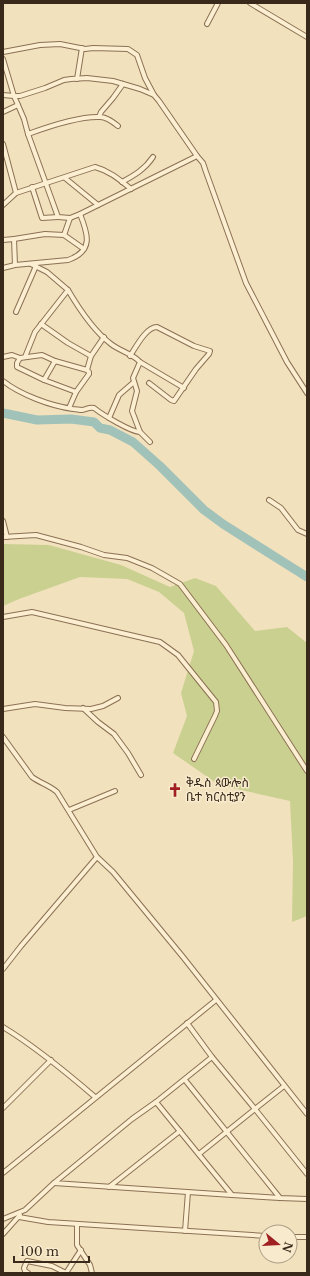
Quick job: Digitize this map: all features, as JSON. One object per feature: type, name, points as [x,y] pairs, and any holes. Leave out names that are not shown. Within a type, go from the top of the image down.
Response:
[{"type":"street","points":[[207,24],[218,3]]},
{"type":"street","points":[[250,3],[307,37]]},
{"type":"street","points":[[3,52],[54,44],[70,45],[82,48],[117,48],[133,51],[137,55],[145,78],[154,95],[203,163],[246,283],[287,362],[307,393]]},
{"type":"street","points":[[76,79],[82,48]]},
{"type":"street","points":[[3,60],[14,96],[58,217]]},
{"type":"street","points":[[3,96],[20,96],[64,80],[76,79],[113,81],[154,95]]},
{"type":"street","points":[[100,117],[101,112],[123,84]]},
{"type":"street","points":[[3,112],[18,105]]},
{"type":"street","points":[[28,134],[80,119],[100,117],[108,118],[118,126]]},
{"type":"street","points":[[3,144],[4,154],[16,193]]},
{"type":"street","points":[[32,188],[42,218],[70,218],[131,190],[197,156]]},
{"type":"street","points":[[122,182],[146,167],[153,157]]},
{"type":"street","points":[[3,205],[16,193],[95,167],[107,171],[131,190]]},
{"type":"street","points":[[65,178],[98,205]]},
{"type":"street","points":[[3,268],[15,265],[68,260],[75,257],[84,249],[88,241],[87,233],[80,214]]},
{"type":"street","points":[[64,235],[70,218]]},
{"type":"street","points":[[3,240],[45,234],[64,235],[84,249]]},
{"type":"street","points":[[14,238],[15,265]]},
{"type":"street","points":[[31,264],[36,266],[68,290],[85,317],[110,344],[184,388]]},
{"type":"street","points":[[16,312],[36,266]]},
{"type":"street","points":[[25,358],[35,332],[68,290]]},
{"type":"street","points":[[41,324],[68,343],[91,356]]},
{"type":"street","points":[[130,356],[148,330],[153,327],[157,327],[194,346],[210,351],[196,369],[176,400],[173,401],[148,383]]},
{"type":"street","points":[[69,408],[76,392],[90,374],[87,370],[91,356],[104,337]]},
{"type":"street","points":[[3,357],[12,355],[25,358],[42,355],[87,370]]},
{"type":"street","points":[[20,358],[17,363],[17,368],[76,392]]},
{"type":"street","points":[[44,380],[55,360]]},
{"type":"street","points":[[140,362],[138,369],[134,374],[134,382],[137,391],[132,411],[140,432],[150,442]]},
{"type":"street","points":[[3,381],[18,391],[69,408],[83,410],[91,407],[109,418],[137,432],[140,432]]},
{"type":"street","points":[[109,418],[119,395],[134,382]]},
{"type":"street","points":[[269,500],[281,508],[298,530],[307,534]]},
{"type":"street","points":[[3,521],[5,537],[36,535],[81,547],[104,556],[127,558],[152,568],[180,584],[226,645],[307,771]]},
{"type":"street","points":[[3,617],[32,612],[125,633],[164,644],[178,655],[216,702],[217,711],[194,759]]},
{"type":"street","points":[[3,709],[36,704],[65,708],[91,708],[103,706],[118,698]]},
{"type":"street","points":[[83,708],[114,734],[128,753],[141,775]]},
{"type":"street","points":[[3,737],[32,777],[37,781],[51,787],[57,792],[97,857],[113,872],[183,957],[307,1114]]},
{"type":"street","points":[[69,810],[115,791]]},
{"type":"street","points":[[3,969],[97,857]]},
{"type":"street","points":[[3,1173],[216,1000]]},
{"type":"street","points":[[187,1024],[307,1174]]},
{"type":"street","points":[[3,1027],[24,1039],[95,1097]]},
{"type":"street","points":[[3,1234],[25,1210],[54,1183],[132,1119],[185,1080],[212,1057]]},
{"type":"street","points":[[3,1108],[51,1060]]},
{"type":"street","points":[[185,1080],[280,1198]]},
{"type":"street","points":[[199,1154],[284,1086]]},
{"type":"street","points":[[156,1102],[232,1195]]},
{"type":"street","points":[[109,1187],[180,1131]]},
{"type":"street","points":[[54,1183],[307,1199]]},
{"type":"street","points":[[185,1231],[188,1192]]},
{"type":"street","points":[[3,1220],[25,1210]]},
{"type":"street","points":[[19,1217],[48,1222],[258,1236]]},
{"type":"street","points":[[77,1224],[77,1245],[90,1265],[92,1273]]},
{"type":"street","points":[[28,1273],[24,1269],[27,1261],[52,1266],[66,1273],[81,1250]]},
{"type":"green space","points":[[3,544],[49,545],[121,565],[170,587],[195,578],[216,586],[255,631],[287,627],[307,643],[307,916],[292,922],[293,861],[290,801],[219,785],[173,753],[187,716],[181,693],[194,651],[184,613],[159,592],[127,579],[80,577],[3,606]]},
{"type":"waterway","points":[[3,413],[37,420],[71,419],[94,422],[100,428],[110,430],[133,442],[160,466],[204,510],[223,524],[307,577]]},
{"type":"place","name":"ቅዱስ ጳውሎስ ቤተ ክርስቲያን","points":[[175,790]]}]
